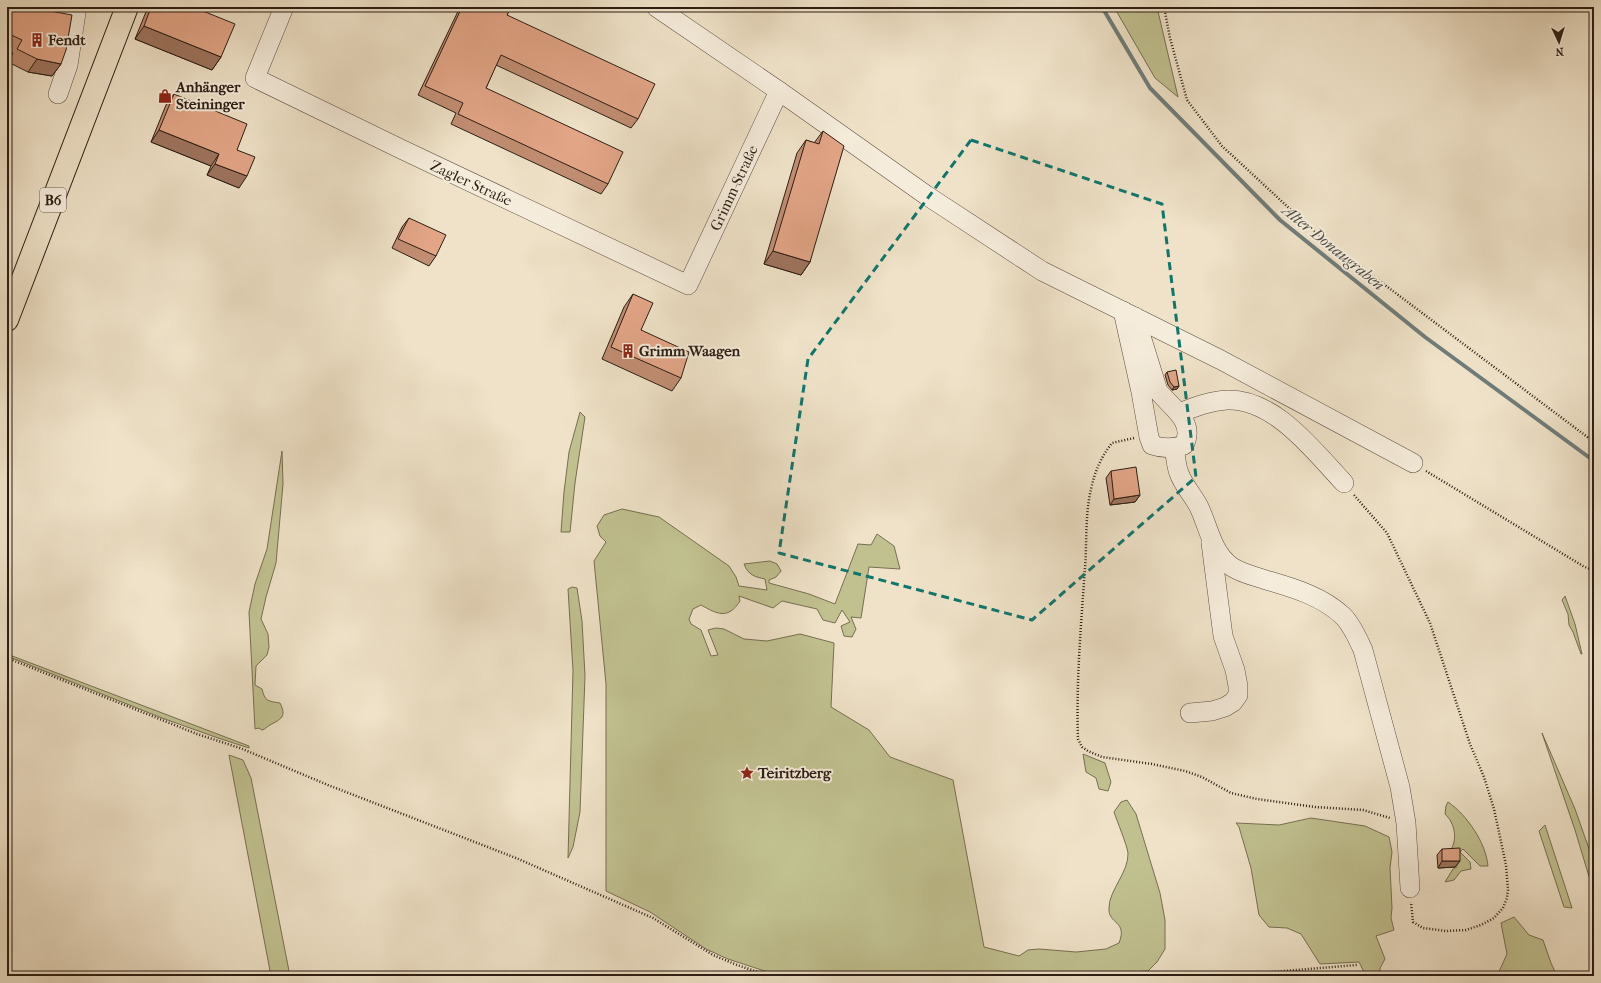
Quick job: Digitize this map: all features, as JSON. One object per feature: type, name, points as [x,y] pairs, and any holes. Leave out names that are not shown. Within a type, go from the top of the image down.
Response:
[{"type":"main road","name":"B6","points":[[7,320],[127,7]]},
{"type":"street","points":[[55,7],[76,13],[68,65],[58,94]]},
{"type":"street","name":"Zagler Straße","points":[[284,7],[255,78],[402,150],[688,285]]},
{"type":"street","points":[[656,7],[779,91],[926,195],[1017,256],[1042,271],[1221,360],[1413,463]]},
{"type":"street","name":"Grimm-Straße","points":[[688,285],[779,91]]},
{"type":"street","points":[[1129,314],[1158,391],[1179,413],[1187,428],[1188,437],[1184,445],[1174,449],[1160,448],[1152,445],[1141,392],[1129,314]]},
{"type":"street","points":[[1179,413],[1204,404],[1227,400],[1245,402],[1258,406],[1274,415],[1294,432],[1344,483]]},
{"type":"street","points":[[1174,449],[1178,472],[1199,506],[1210,531],[1215,548],[1221,557],[1232,567],[1244,574],[1280,584],[1313,596],[1343,616],[1354,632],[1363,650],[1400,787],[1406,823],[1410,888]]},
{"type":"street","points":[[1190,713],[1212,711],[1225,707],[1233,702],[1238,695],[1235,670],[1223,636],[1210,531]]},
{"type":"path","points":[[1164,7],[1170,38],[1187,100],[1222,146],[1317,234],[1594,442]]},
{"type":"path","points":[[1149,436],[1112,442],[1097,465],[1090,490],[1078,670],[1078,739],[1082,747],[1102,757],[1152,764],[1185,771],[1212,782],[1231,793],[1257,799],[1315,807],[1363,810],[1406,823]]},
{"type":"path","points":[[1413,463],[1583,566],[1594,570]]},
{"type":"path","points":[[1344,483],[1386,533],[1430,624],[1470,744],[1484,777],[1494,809],[1506,865],[1508,890],[1503,908],[1494,918],[1481,925],[1466,930],[1422,928],[1413,922],[1410,888]]},
{"type":"path","points":[[7,658],[197,734],[240,748],[328,785],[516,858],[653,918],[713,955],[770,976]]},
{"type":"path","points":[[1173,976],[1259,973],[1357,965]]},
{"type":"highlighted area","points":[[971,140],[1162,204],[1196,477],[1032,620],[779,553],[808,359]]},
{"type":"green space","points":[[1114,7],[1157,7],[1178,97],[1155,78]]},
{"type":"green space","points":[[580,412],[585,417],[575,483],[570,532],[561,532],[569,452]]},
{"type":"green space","points":[[282,451],[283,484],[276,563],[261,619],[268,634],[269,647],[267,655],[256,666],[255,685],[262,689],[267,700],[280,703],[283,715],[280,719],[262,730],[259,728],[255,729],[249,612],[255,584],[267,549]]},
{"type":"green space","points":[[622,509],[659,517],[729,566],[736,577],[739,586],[767,590],[765,579],[752,575],[744,564],[770,561],[777,564],[781,571],[776,577],[769,580],[769,583],[809,594],[835,604],[858,544],[871,545],[877,534],[894,546],[900,569],[869,567],[861,618],[851,617],[856,629],[852,637],[844,636],[841,626],[850,622],[842,610],[835,623],[823,620],[817,609],[782,601],[773,608],[739,596],[740,601],[736,607],[727,613],[717,613],[701,605],[693,609],[689,619],[691,624],[701,630],[711,656],[718,655],[708,630],[716,628],[724,629],[744,639],[767,641],[800,634],[834,643],[831,707],[869,730],[890,757],[953,780],[984,947],[1019,956],[1028,950],[1039,949],[1076,952],[1106,949],[1119,943],[1121,936],[1120,926],[1111,917],[1109,908],[1112,894],[1125,867],[1128,853],[1114,812],[1121,802],[1127,800],[1136,814],[1160,893],[1165,920],[1165,949],[1157,962],[1148,971],[1048,976],[780,976],[728,959],[706,949],[650,912],[606,891],[606,684],[594,561],[606,542],[600,536],[597,526],[604,515]]},
{"type":"green space","points":[[572,587],[577,588],[582,621],[585,676],[580,812],[573,847],[568,858],[573,670],[568,589]]},
{"type":"green space","points":[[1565,596],[1575,624],[1582,654],[1569,625],[1568,614],[1562,600]]},
{"type":"green space","points":[[7,654],[249,746],[249,748],[162,718],[7,656]]},
{"type":"green space","points":[[1542,733],[1575,809],[1594,863],[1594,893],[1575,830]]},
{"type":"green space","points":[[1083,754],[1105,763],[1111,782],[1108,791],[1099,789],[1096,778],[1086,772]]},
{"type":"green space","points":[[229,755],[243,760],[251,778],[290,976],[271,976]]},
{"type":"green space","points":[[1448,802],[1462,814],[1474,830],[1484,848],[1488,866],[1480,866],[1463,849],[1460,852],[1470,862],[1471,869],[1461,871],[1454,880],[1445,882],[1453,869],[1457,867],[1455,854],[1450,851],[1455,837],[1451,822],[1445,814]]},
{"type":"green space","points":[[1311,818],[1365,826],[1389,837],[1392,852],[1390,868],[1391,918],[1394,930],[1376,936],[1385,959],[1380,968],[1380,976],[1366,976],[1359,962],[1320,964],[1301,934],[1287,928],[1269,927],[1259,915],[1251,868],[1239,827],[1236,823],[1279,825]]},
{"type":"green space","points":[[1545,825],[1572,908],[1564,907],[1539,831]]},
{"type":"green space","points":[[1514,917],[1529,935],[1543,940],[1557,976],[1497,976],[1507,954],[1501,923]]},
{"type":"building","name":"Fendt","points":[[7,7],[29,7],[72,15],[66,50],[61,64],[37,59],[17,49],[22,40],[7,33]]},
{"type":"building","points":[[151,7],[193,7],[235,24],[221,57],[144,26]]},
{"type":"building","points":[[462,7],[511,7],[507,15],[655,84],[638,119],[501,55],[486,88],[623,152],[608,184],[458,114],[463,103],[425,86]]},
{"type":"building","points":[[174,94],[247,124],[237,150],[255,157],[247,176],[215,164],[219,154],[159,130]]},
{"type":"building","points":[[823,131],[844,146],[810,262],[773,251],[806,140],[819,144]]},
{"type":"building","points":[[409,218],[446,235],[436,256],[398,239]]},
{"type":"building","points":[[633,294],[653,303],[641,330],[689,352],[681,378],[611,347]]},
{"type":"building","points":[[1176,370],[1179,386],[1174,387],[1170,382],[1167,372]]},
{"type":"building","points":[[1136,467],[1140,495],[1114,499],[1111,471]]},
{"type":"building","points":[[1460,848],[1460,861],[1442,861],[1442,849]]},
{"type":"waterway","name":"Alter Donaugraben","points":[[1102,7],[1150,88],[1280,220],[1425,337],[1594,461]]},
{"type":"place","name":"Fendt","points":[[37,40]]},
{"type":"place","name":"Anhänger Steininger","points":[[165,96]]},
{"type":"place","name":"Grimm Waagen","points":[[628,351]]},
{"type":"place","name":"Teiritzberg","points":[[747,773]]}]
